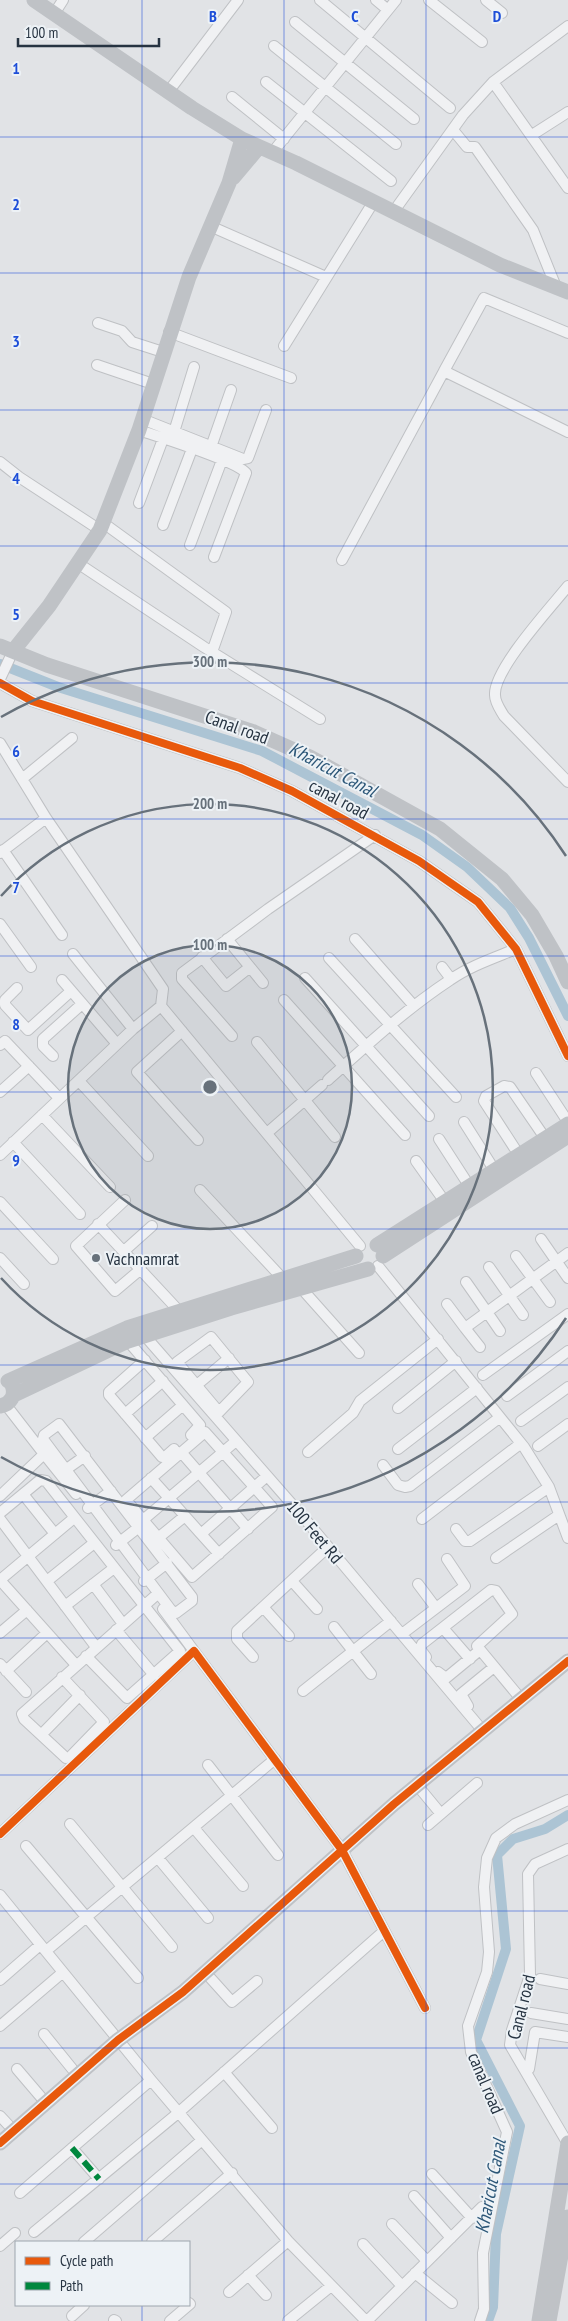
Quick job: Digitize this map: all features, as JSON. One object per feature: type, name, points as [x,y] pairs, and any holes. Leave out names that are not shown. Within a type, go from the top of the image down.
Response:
[{"type":"street","points":[[34,0],[168,92],[242,139],[374,201],[500,265],[562,290]]},
{"type":"street","points":[[54,14],[63,0]]},
{"type":"street","points":[[168,92],[238,0]]},
{"type":"street","points":[[320,0],[367,37],[450,108]]},
{"type":"street","points":[[376,0],[388,10]]},
{"type":"street","points":[[229,183],[265,150],[284,139],[396,0]]},
{"type":"street","points":[[429,0],[482,42]]},
{"type":"street","points":[[486,0],[502,13]]},
{"type":"street","points":[[295,22],[414,119]]},
{"type":"street","points":[[394,211],[453,130],[493,82],[568,26]]},
{"type":"street","points":[[274,46],[396,144]]},
{"type":"street","points":[[266,82],[391,181]]},
{"type":"street","points":[[493,82],[568,188]]},
{"type":"street","points":[[232,97],[284,139]]},
{"type":"street","points":[[532,135],[568,112]]},
{"type":"street","points":[[453,130],[467,147],[475,147],[533,230],[562,290]]},
{"type":"street","points":[[2,683],[8,651],[49,606],[79,564],[101,526],[140,424],[169,332],[210,226],[229,183],[242,139]]},
{"type":"street","points":[[284,346],[374,201]]},
{"type":"street","points":[[210,226],[326,277]]},
{"type":"street","points":[[342,560],[484,298],[568,333]]},
{"type":"street","points":[[98,322],[122,330],[132,342],[163,352]]},
{"type":"street","points":[[169,332],[290,378]]},
{"type":"street","points":[[97,365],[153,384]]},
{"type":"street","points":[[174,432],[194,367]]},
{"type":"street","points":[[444,371],[568,432]]},
{"type":"street","points":[[211,447],[231,390]]},
{"type":"street","points":[[140,424],[174,432],[243,459],[248,458],[266,410]]},
{"type":"street","points":[[140,424],[163,439],[222,460],[243,469],[246,473],[214,557]]},
{"type":"street","points":[[139,503],[163,439]]},
{"type":"street","points":[[163,524],[192,449]]},
{"type":"street","points":[[190,544],[222,460]]},
{"type":"street","points":[[0,462],[19,477],[101,526],[226,612],[212,652]]},
{"type":"street","points":[[79,564],[212,652],[320,719]]},
{"type":"street","points":[[568,586],[507,662],[494,693],[498,706],[504,716],[568,782]]},
{"type":"street","name":"Canal road","points":[[8,651],[254,732],[310,756],[440,829],[502,879],[532,915],[556,956],[568,982]]},
{"type":"street","name":"canal road","points":[[2,683],[32,701],[240,768],[292,791],[375,835],[419,861],[478,902],[516,949],[568,1056]]},
{"type":"street","points":[[22,779],[72,738]]},
{"type":"street","points":[[0,743],[46,818],[162,989],[161,1006],[267,1133],[358,1251],[360,1266],[376,1259],[568,1136]]},
{"type":"street","points":[[46,818],[2,852],[62,935]]},
{"type":"street","points":[[232,1036],[182,979],[184,970],[375,835]]},
{"type":"street","points":[[0,924],[31,967]]},
{"type":"street","points":[[227,939],[263,983]]},
{"type":"street","points":[[355,939],[414,1006]]},
{"type":"street","points":[[267,1133],[365,1046],[414,1006],[451,979],[480,963],[516,949]]},
{"type":"street","points":[[73,954],[133,1029]]},
{"type":"street","points":[[202,957],[226,986],[250,967]]},
{"type":"street","points":[[329,958],[456,1096]]},
{"type":"street","points":[[442,966],[451,979]]},
{"type":"street","points":[[305,978],[430,1116]]},
{"type":"street","points":[[62,980],[117,1044]]},
{"type":"street","points":[[17,988],[5,1000],[5,1005],[28,1030],[71,991]]},
{"type":"street","points":[[284,1000],[404,1135]]},
{"type":"street","points":[[53,1056],[43,1046],[43,1039],[82,1004]]},
{"type":"street","points":[[0,1155],[133,1029],[161,1006]]},
{"type":"street","points":[[182,1031],[137,1072],[198,1140]]},
{"type":"street","points":[[2,1040],[59,1098]]},
{"type":"street","points":[[257,1042],[335,1137]]},
{"type":"street","points":[[0,1092],[29,1066]]},
{"type":"street","points":[[6,1393],[128,1341],[231,1308],[302,1289],[376,1259],[445,1202],[568,1123],[536,1073]]},
{"type":"street","points":[[79,1081],[148,1156]]},
{"type":"street","points":[[519,1155],[484,1101],[486,1096],[504,1086],[510,1087],[545,1138]]},
{"type":"street","points":[[42,1115],[110,1187]]},
{"type":"street","points":[[464,1122],[495,1171]]},
{"type":"street","points":[[439,1139],[470,1187]]},
{"type":"street","points":[[13,1142],[80,1214]]},
{"type":"street","points":[[416,1161],[445,1202]]},
{"type":"street","points":[[200,1190],[283,1279]]},
{"type":"street","points":[[125,1200],[76,1246],[117,1291],[141,1269]]},
{"type":"street","points":[[0,1202],[53,1259]]},
{"type":"street","points":[[98,1224],[178,1311]]},
{"type":"street","points":[[124,1251],[152,1226]]},
{"type":"street","points":[[541,1239],[568,1278]]},
{"type":"street","points":[[6,1393],[127,1328],[283,1279],[358,1251],[368,1242],[376,1259],[499,1418],[524,1447],[549,1487],[568,1538]]},
{"type":"street","points":[[465,1328],[568,1253]]},
{"type":"street","points":[[516,1256],[550,1302]]},
{"type":"street","points":[[0,1258],[24,1284]]},
{"type":"street","points":[[489,1267],[523,1315]]},
{"type":"street","points":[[466,1282],[500,1331]]},
{"type":"street","points":[[302,1289],[359,1353]]},
{"type":"street","points":[[447,1304],[480,1348]]},
{"type":"street","points":[[484,1375],[568,1314]]},
{"type":"street","name":"100 Feet Rd","points":[[145,1336],[194,1388],[236,1441],[483,1730]]},
{"type":"street","points":[[211,1337],[229,1358],[248,1382],[221,1411],[217,1411],[194,1388],[178,1364],[179,1360],[211,1337]]},
{"type":"street","points":[[308,1452],[354,1413],[360,1401],[438,1339]]},
{"type":"street","points":[[128,1341],[145,1360],[184,1406],[200,1427],[164,1457],[110,1397],[109,1392],[145,1360]]},
{"type":"street","points":[[507,1396],[568,1351]]},
{"type":"street","points":[[194,1388],[229,1358]]},
{"type":"street","points":[[398,1408],[456,1361]]},
{"type":"street","points":[[125,1414],[162,1381]]},
{"type":"street","points":[[521,1421],[568,1387]]},
{"type":"street","points":[[398,1449],[477,1388]]},
{"type":"street","points":[[6,1393],[44,1454],[63,1472]]},
{"type":"street","points":[[146,1438],[184,1406]]},
{"type":"street","points":[[384,1465],[398,1484],[405,1487],[410,1486],[499,1418]]},
{"type":"street","points":[[224,1451],[205,1432],[126,1500],[141,1524],[167,1563],[192,1597],[192,1601],[174,1613],[146,1580],[63,1472],[43,1439],[44,1435],[60,1424],[111,1491],[141,1524],[158,1538],[192,1577],[272,1507],[224,1451]]},
{"type":"street","points":[[538,1446],[568,1424]]},
{"type":"street","points":[[118,1543],[236,1441]]},
{"type":"street","points":[[422,1519],[520,1444]]},
{"type":"street","points":[[181,1452],[248,1528]]},
{"type":"street","points":[[0,1496],[44,1454]]},
{"type":"street","points":[[63,1472],[85,1456]]},
{"type":"street","points":[[201,1534],[267,1476]]},
{"type":"street","points":[[151,1478],[219,1554]]},
{"type":"street","points":[[0,1513],[40,1480],[46,1481],[180,1651],[127,1698],[86,1656]]},
{"type":"street","points":[[456,1529],[465,1541],[470,1541],[549,1487]]},
{"type":"street","points":[[90,1507],[111,1491]]},
{"type":"street","points":[[24,1494],[55,1534]]},
{"type":"street","points":[[496,1558],[559,1515]]},
{"type":"street","points":[[158,1538],[185,1516]]},
{"type":"street","points":[[74,1518],[28,1556],[1,1584],[76,1665]]},
{"type":"street","points":[[0,1519],[96,1647]]},
{"type":"street","points":[[46,1581],[94,1543]]},
{"type":"street","points":[[254,1656],[238,1639],[236,1633],[328,1547]]},
{"type":"street","points":[[402,1634],[465,1586],[447,1559]]},
{"type":"street","points":[[146,1580],[167,1563]]},
{"type":"street","points":[[65,1606],[114,1568]]},
{"type":"street","points":[[146,1580],[154,1597],[342,1850],[425,2008]]},
{"type":"street","points":[[292,1581],[317,1608]]},
{"type":"street","points":[[93,1584],[120,1627],[154,1674]]},
{"type":"street","points":[[418,1584],[436,1608]]},
{"type":"street","points":[[480,1650],[449,1677],[443,1678],[420,1649],[422,1644],[491,1590],[496,1591],[512,1614],[476,1646],[480,1650],[521,1700]]},
{"type":"street","points":[[62,1677],[103,1718],[103,1724],[68,1758],[24,1719],[22,1714],[62,1677],[154,1597]]},
{"type":"street","points":[[263,1607],[289,1636]]},
{"type":"street","points":[[0,1633],[27,1610]]},
{"type":"street","points":[[303,1691],[391,1621]]},
{"type":"street","points":[[334,1627],[371,1674]]},
{"type":"street","points":[[443,1628],[470,1659]]},
{"type":"street","points":[[26,1692],[3,1667],[47,1633]]},
{"type":"street","points":[[0,1834],[194,1651]]},
{"type":"street","points":[[0,2143],[118,2040],[205,1972],[417,1785],[568,1661]]},
{"type":"street","points":[[469,1707],[462,1694],[494,1667]]},
{"type":"street","points":[[41,1735],[80,1695]]},
{"type":"street","points":[[0,1980],[86,1918],[275,1759]]},
{"type":"street","points":[[208,1765],[278,1856]]},
{"type":"street","points":[[428,1825],[477,1783]]},
{"type":"street","points":[[417,1785],[441,1814]]},
{"type":"street","name":"canal road","points":[[480,2321],[484,2309],[483,2253],[507,2132],[471,2052],[468,2026],[486,1972],[489,1952],[484,1888],[487,1858],[496,1838],[515,1824],[568,1800]]},
{"type":"street","points":[[70,1824],[172,1947]]},
{"type":"street","points":[[194,1828],[243,1886]]},
{"type":"street","points":[[26,1846],[138,1978]]},
{"type":"street","name":"Canal road","points":[[568,1849],[535,1864],[528,1874],[530,1975],[512,2030],[510,2045],[568,2143]]},
{"type":"street","points":[[158,1858],[208,1918]]},
{"type":"street","points":[[0,1895],[178,2113],[232,2173],[288,2241],[366,2321],[482,2207]]},
{"type":"street","points":[[34,2232],[178,2113],[384,1931]]},
{"type":"street","points":[[205,1972],[232,2002],[257,1981]]},
{"type":"street","points":[[0,2026],[62,1973]]},
{"type":"street","points":[[540,1979],[568,1984]]},
{"type":"street","points":[[531,2013],[568,2019]]},
{"type":"street","points":[[530,2069],[535,2032],[568,2037]]},
{"type":"street","points":[[44,2034],[78,2076]]},
{"type":"street","points":[[17,2069],[46,2103]]},
{"type":"street","points":[[224,2072],[272,2128]]},
{"type":"street","points":[[20,2193],[151,2080]]},
{"type":"street","points":[[0,2116],[14,2131]]},
{"type":"street","points":[[85,2241],[202,2140]]},
{"type":"street","points":[[539,2321],[559,2267],[568,2143]]},
{"type":"street","points":[[72,2148],[98,2179]]},
{"type":"street","points":[[153,2241],[232,2173]]},
{"type":"street","points":[[432,2174],[472,2218]]},
{"type":"street","points":[[414,2196],[451,2238]]},
{"type":"street","points":[[549,2321],[568,2217]]},
{"type":"street","points":[[392,2224],[427,2261]]},
{"type":"street","points":[[0,2246],[15,2233]]},
{"type":"street","points":[[229,2292],[288,2241]]},
{"type":"street","points":[[363,2244],[402,2286]]},
{"type":"street","points":[[416,2273],[452,2303]]},
{"type":"street","points":[[248,2275],[266,2296]]},
{"type":"street","points":[[288,2321],[331,2286]]},
{"type":"street","points":[[72,2316],[83,2306]]},
{"type":"street","points":[[170,2321],[188,2306]]},
{"type":"waterway","name":"Kharicut Canal","points":[[0,664],[58,687],[262,751],[422,835],[467,867],[510,908],[529,938],[568,1016]]},
{"type":"waterway","name":"Kharicut Canal","points":[[488,2321],[493,2307],[496,2234],[520,2126],[476,2040],[506,1949],[497,1855],[513,1839],[545,1829],[568,1815]]},
{"type":"marked path","points":[[72,2148],[99,2179]]},
{"type":"cycle path","points":[[0,683],[32,701],[240,768],[292,791],[419,861],[478,902],[516,949],[568,1056]]},
{"type":"cycle path","points":[[0,1834],[194,1651],[342,1850],[425,2008]]},
{"type":"cycle path","points":[[0,2143],[118,2040],[183,1992],[394,1804],[568,1661]]},
{"type":"place","name":"Vachnamrat","points":[[96,1258]]}]
